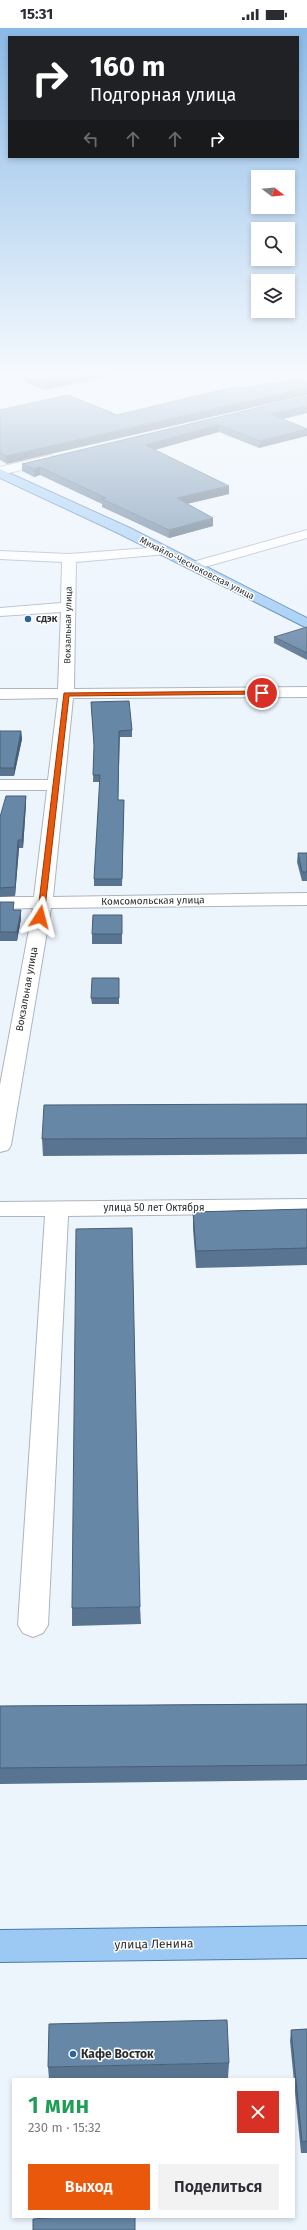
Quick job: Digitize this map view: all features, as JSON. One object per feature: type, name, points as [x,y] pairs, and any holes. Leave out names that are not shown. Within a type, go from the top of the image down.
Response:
[{"type":"main road","name":"Михайло-Чесноковская улица","points":[[10,477],[125,531],[307,624]]},
{"type":"main road","name":"улица Ленина","points":[[0,1950],[307,1942]]},
{"type":"street","points":[[194,566],[307,534]]},
{"type":"street","points":[[0,555],[69,558],[162,550]]},
{"type":"street","name":"Вокзальная улица","points":[[0,1145],[43,902],[54,785],[66,694],[69,558]]},
{"type":"street","points":[[0,612],[68,607]]},
{"type":"street","points":[[0,694],[307,692]]},
{"type":"street","points":[[0,785],[54,785]]},
{"type":"street","name":"Комсомольская улица","points":[[0,903],[307,899]]},
{"type":"street","name":"улица 50 лет Октября","points":[[0,1209],[307,1206]]},
{"type":"street","points":[[33,1625],[57,1209]]},
{"type":"building","points":[[61,477],[210,477],[229,486],[177,498],[213,518],[169,530],[102,499],[106,498]]},
{"type":"building","points":[[307,627],[307,653],[274,637]]},
{"type":"building","points":[[129,701],[132,730],[119,731],[118,800],[124,800],[122,879],[94,879],[100,775],[93,775],[94,745],[91,702]]},
{"type":"building","points":[[0,731],[21,731],[14,768],[0,768]]},
{"type":"building","points":[[6,796],[26,796],[22,840],[18,840],[15,887],[0,888],[0,817]]},
{"type":"building","points":[[298,853],[307,853],[307,872],[302,872]]},
{"type":"building","points":[[0,902],[14,902],[13,910],[21,910],[17,932],[0,932]]},
{"type":"building","points":[[93,915],[122,915],[122,934],[92,934]]},
{"type":"building","points":[[92,978],[119,978],[119,998],[91,998]]},
{"type":"building","points":[[307,1104],[307,1138],[42,1139],[44,1105]]},
{"type":"building","points":[[307,1209],[307,1248],[196,1251],[193,1212]]},
{"type":"building","points":[[132,1228],[140,1607],[72,1608],[76,1229]]},
{"type":"building","points":[[307,1704],[307,1765],[0,1768],[0,1706]]},
{"type":"building","points":[[227,2020],[229,2063],[48,2067],[49,2024]]},
{"type":"building","points":[[307,2029],[307,2141],[302,2142],[291,2030]]},
{"type":"building","points":[[135,2218],[135,2230],[33,2230],[33,2219]]},
{"type":"place","name":"СДЭК","points":[[28,619]]},
{"type":"place","name":"Кафе Восток","points":[[73,2054]]},
{"type":"route","points":[[40,917],[43,902],[54,785],[66,694],[262,693]]}]
